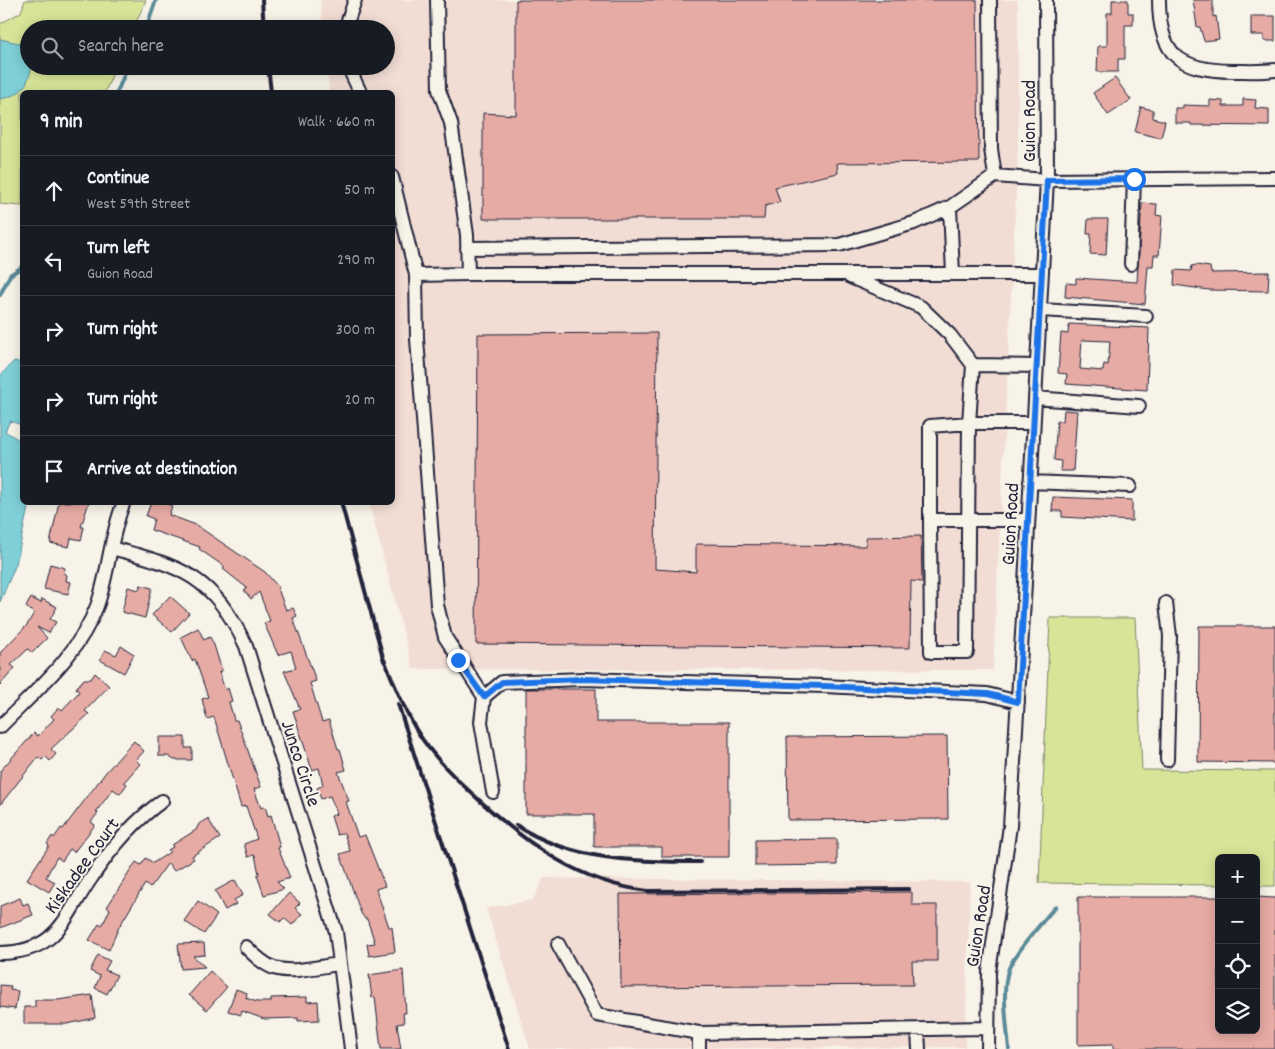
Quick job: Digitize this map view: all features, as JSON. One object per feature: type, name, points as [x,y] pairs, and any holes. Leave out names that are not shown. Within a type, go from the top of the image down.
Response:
[{"type":"street","points":[[348,20],[355,0]]},
{"type":"street","points":[[437,0],[439,90],[451,123],[467,248],[468,274]]},
{"type":"street","points":[[990,0],[991,149],[995,176]]},
{"type":"street","name":"Guion Road","points":[[988,1049],[990,955],[1010,826],[1034,423],[1047,180],[1046,0]]},
{"type":"street","points":[[1159,0],[1160,28],[1165,40],[1175,54],[1185,63],[1206,70],[1275,70]]},
{"type":"street","points":[[352,75],[359,90]]},
{"type":"street","points":[[467,248],[839,245],[914,223],[950,207],[995,176],[1047,180],[1275,178]]},
{"type":"street","points":[[1131,264],[1134,179]]},
{"type":"street","points":[[395,189],[416,275],[417,339],[437,605],[445,637],[484,697],[481,722],[493,792]]},
{"type":"street","points":[[950,207],[952,274]]},
{"type":"street","points":[[844,274],[921,307],[950,335],[972,365],[969,423],[967,652],[931,652],[930,426],[969,423],[1034,423]]},
{"type":"street","points":[[416,275],[1042,274]]},
{"type":"street","points":[[1040,310],[1146,316]]},
{"type":"street","points":[[972,365],[1037,366]]},
{"type":"street","points":[[1035,398],[1139,406]]},
{"type":"street","points":[[1030,482],[1130,486]]},
{"type":"street","points":[[0,727],[69,656],[84,636],[98,605],[123,505]]},
{"type":"street","points":[[930,520],[1028,520]]},
{"type":"street","name":"Junco Circle","points":[[111,548],[163,562],[190,575],[213,594],[234,621],[246,646],[336,932],[351,1049]]},
{"type":"street","points":[[1166,602],[1170,636],[1167,760]]},
{"type":"street","points":[[484,697],[502,682],[583,679],[824,686],[988,694],[1018,702]]},
{"type":"street","name":"Kiskadee Court","points":[[0,953],[28,949],[52,935],[68,919],[91,878],[127,830],[162,801]]},
{"type":"street","points":[[558,944],[597,1015],[698,1033],[918,1031],[987,1028]]},
{"type":"street","points":[[246,947],[263,962],[275,968],[295,969],[340,964]]},
{"type":"street","points":[[918,1031],[919,1049]]},
{"type":"street","points":[[698,1033],[699,1049]]},
{"type":"shaded area","points":[[320,0],[1018,0],[1018,152],[993,670],[413,669],[370,505],[395,505],[395,90],[329,90],[328,75],[395,75],[395,20],[322,20]]},
{"type":"shaded area","points":[[544,878],[970,882],[965,1047],[530,1049],[486,908],[533,900]]},
{"type":"green space","points":[[25,0],[146,0],[137,20],[20,20],[20,75],[112,75],[106,90],[20,90],[20,206],[0,204],[0,24],[21,12]]},
{"type":"green space","points":[[1050,618],[1135,618],[1142,770],[1275,771],[1275,886],[1260,886],[1260,854],[1215,854],[1215,885],[1039,883]]},
{"type":"water","points":[[0,39],[20,43],[20,75],[29,75],[22,89],[14,95],[0,99]]},
{"type":"water","points":[[14,361],[20,362],[20,424],[10,421],[5,431],[20,441],[20,505],[29,505],[16,564],[0,602],[0,376]]},
{"type":"building","points":[[516,0],[977,0],[979,162],[837,163],[838,173],[775,187],[780,202],[765,206],[764,219],[483,219],[483,113],[516,115]]},
{"type":"building","points":[[1112,0],[1128,0],[1128,13],[1133,13],[1133,25],[1125,25],[1125,59],[1118,59],[1118,72],[1097,72],[1098,46],[1107,46],[1107,13],[1112,13]]},
{"type":"building","points":[[1193,0],[1213,0],[1213,17],[1216,16],[1219,39],[1204,41],[1200,27],[1197,27]]},
{"type":"building","points":[[1251,16],[1275,16],[1275,41],[1264,41],[1264,35],[1251,35]]},
{"type":"building","points":[[1115,78],[1131,100],[1108,115],[1093,93]]},
{"type":"building","points":[[1243,99],[1256,100],[1255,108],[1269,109],[1269,126],[1175,123],[1175,108],[1183,108],[1183,105],[1210,106],[1210,100],[1223,101],[1223,106],[1243,106]]},
{"type":"building","points":[[1141,107],[1153,110],[1153,118],[1165,121],[1161,138],[1135,132]]},
{"type":"building","points":[[1142,203],[1157,204],[1156,215],[1162,216],[1159,255],[1154,255],[1153,266],[1148,266],[1145,304],[1065,297],[1066,283],[1076,284],[1076,278],[1137,282]]},
{"type":"building","points":[[1088,219],[1108,219],[1106,255],[1090,254],[1091,234],[1087,234]]},
{"type":"building","points":[[1192,266],[1210,267],[1211,273],[1269,272],[1268,291],[1209,290],[1174,285],[1175,270],[1191,271]]},
{"type":"building","points":[[1069,324],[1149,328],[1147,390],[1066,384],[1067,374],[1058,373],[1061,333],[1068,334]],"holes":[[[1082,340],[1110,341],[1108,365],[1104,364],[1103,371],[1080,369]]]},
{"type":"building","points":[[657,333],[655,569],[696,572],[696,544],[866,546],[866,537],[921,536],[922,582],[911,581],[910,648],[476,644],[478,334]]},
{"type":"building","points":[[1064,410],[1077,411],[1073,471],[1060,471],[1061,461],[1054,460],[1057,421],[1063,421]]},
{"type":"building","points":[[1053,497],[1132,500],[1132,521],[1062,517],[1062,511],[1052,511]]},
{"type":"building","points":[[58,505],[88,505],[81,527],[84,527],[81,540],[71,538],[69,547],[50,543]]},
{"type":"building","points":[[150,505],[172,506],[169,515],[196,525],[265,572],[279,588],[286,610],[293,608],[297,616],[293,618],[316,681],[310,683],[322,722],[329,720],[346,770],[338,772],[349,801],[346,802],[358,837],[365,835],[385,886],[376,889],[389,927],[392,927],[395,952],[369,956],[367,944],[375,943],[367,919],[361,913],[340,854],[350,851],[344,833],[337,835],[331,816],[337,814],[330,796],[321,799],[317,788],[323,785],[319,768],[312,770],[293,711],[300,709],[284,671],[296,668],[291,651],[278,655],[264,623],[270,621],[259,592],[251,599],[244,590],[247,588],[223,569],[225,567],[199,549],[200,547],[151,530],[154,519],[146,516]]},
{"type":"building","points":[[50,564],[65,568],[66,581],[71,582],[68,594],[44,589]]},
{"type":"building","points":[[140,585],[152,588],[145,618],[122,612],[128,587],[139,590]]},
{"type":"building","points":[[170,596],[189,613],[172,632],[152,615]]},
{"type":"building","points":[[31,598],[41,603],[42,599],[57,607],[50,619],[56,622],[49,633],[37,627],[47,638],[32,653],[28,649],[11,665],[15,668],[0,685],[0,653],[27,625],[34,613],[26,607]]},
{"type":"building","points":[[1199,626],[1275,626],[1275,763],[1198,762]]},
{"type":"building","points":[[198,628],[204,640],[210,637],[214,645],[222,671],[219,672],[225,690],[228,688],[232,701],[229,702],[234,720],[237,720],[261,787],[254,789],[261,808],[265,806],[268,816],[271,815],[280,847],[278,848],[290,878],[277,882],[284,889],[264,895],[257,875],[259,874],[255,855],[248,857],[244,844],[257,839],[246,806],[241,807],[214,717],[207,719],[202,699],[208,697],[195,659],[192,661],[181,637]]},
{"type":"building","points":[[121,646],[134,654],[124,673],[100,660],[105,650],[116,655]]},
{"type":"building","points":[[95,673],[109,686],[85,711],[89,714],[51,749],[56,754],[50,761],[45,756],[42,760],[38,757],[0,805],[0,771],[34,733],[38,736],[54,719],[51,716],[59,707],[62,710],[79,692],[76,688],[84,679],[91,679]]},
{"type":"building","points":[[526,689],[596,689],[596,722],[729,722],[729,857],[662,857],[662,847],[594,847],[594,814],[526,814]]},
{"type":"building","points":[[947,736],[948,819],[788,820],[787,737]]},
{"type":"building","points":[[159,737],[185,737],[185,748],[192,748],[192,760],[174,760],[168,756],[159,756]]},
{"type":"building","points":[[134,741],[144,751],[136,760],[140,764],[124,782],[127,784],[120,794],[113,789],[91,822],[95,825],[74,852],[70,849],[62,861],[57,857],[46,877],[55,882],[49,892],[27,879],[49,846],[47,844],[52,836],[54,838],[61,828],[63,829],[106,772]]},
{"type":"building","points":[[208,819],[220,838],[192,856],[194,859],[174,871],[168,863],[150,888],[145,884],[119,927],[109,950],[89,940],[99,924],[102,926],[110,909],[107,907],[136,862],[141,865],[146,858],[153,863],[170,852],[168,850],[173,847],[172,845],[196,830],[199,824]]},
{"type":"building","points":[[837,839],[837,865],[755,866],[755,840]]},
{"type":"building","points":[[235,880],[243,895],[234,900],[236,904],[225,910],[215,891]]},
{"type":"building","points":[[912,892],[912,905],[937,905],[937,961],[912,961],[913,985],[621,987],[620,894]]},
{"type":"building","points":[[289,893],[300,903],[295,908],[302,914],[292,925],[284,918],[280,922],[270,914]]},
{"type":"building","points":[[1078,897],[1215,897],[1215,1034],[1260,1034],[1260,897],[1275,898],[1275,1049],[1113,1049],[1113,1044],[1078,1045]]},
{"type":"building","points":[[20,898],[23,905],[28,903],[33,915],[0,928],[0,906]]},
{"type":"building","points":[[198,901],[217,915],[204,934],[184,921]]},
{"type":"building","points":[[204,943],[205,955],[193,956],[205,967],[181,969],[178,944]]},
{"type":"building","points":[[98,955],[110,961],[105,970],[117,975],[107,994],[95,988],[100,976],[90,971]]},
{"type":"building","points":[[403,970],[406,1013],[403,1013],[404,1023],[397,1024],[401,1049],[381,1049],[375,997],[372,998],[369,975]]},
{"type":"building","points":[[210,971],[227,987],[207,1010],[189,995]]},
{"type":"building","points":[[0,985],[11,986],[10,990],[18,991],[15,1009],[0,1007]]},
{"type":"building","points":[[236,989],[247,993],[246,998],[257,1002],[271,1002],[271,998],[307,997],[307,1002],[318,1001],[319,1020],[298,1021],[298,1018],[264,1019],[242,1011],[241,1015],[228,1011]]},
{"type":"building","points":[[92,995],[95,1018],[67,1024],[24,1024],[24,1007],[35,1007],[35,1000],[58,1000]]},
{"type":"waterway","points":[[149,20],[156,0]]},
{"type":"waterway","points":[[118,90],[124,75]]},
{"type":"waterway","points":[[0,295],[10,275],[20,268]]},
{"type":"waterway","points":[[1009,1049],[1005,997],[1005,986],[1009,968],[1023,945],[1056,906]]},
{"type":"railway","points":[[262,0],[263,20]]},
{"type":"railway","points":[[269,75],[271,90]]},
{"type":"railway","points":[[342,505],[384,661]]},
{"type":"railway","points":[[382,655],[412,722],[423,741],[445,767],[497,816],[535,846],[577,870],[623,887],[648,891],[909,889]]},
{"type":"railway","points":[[398,704],[509,1049]]},
{"type":"railway","points":[[516,825],[537,837],[582,853],[629,860],[700,862]]},
{"type":"route","points":[[458,660],[484,697],[502,682],[583,679],[824,686],[988,694],[1018,702],[1047,180],[1134,179]]}]
